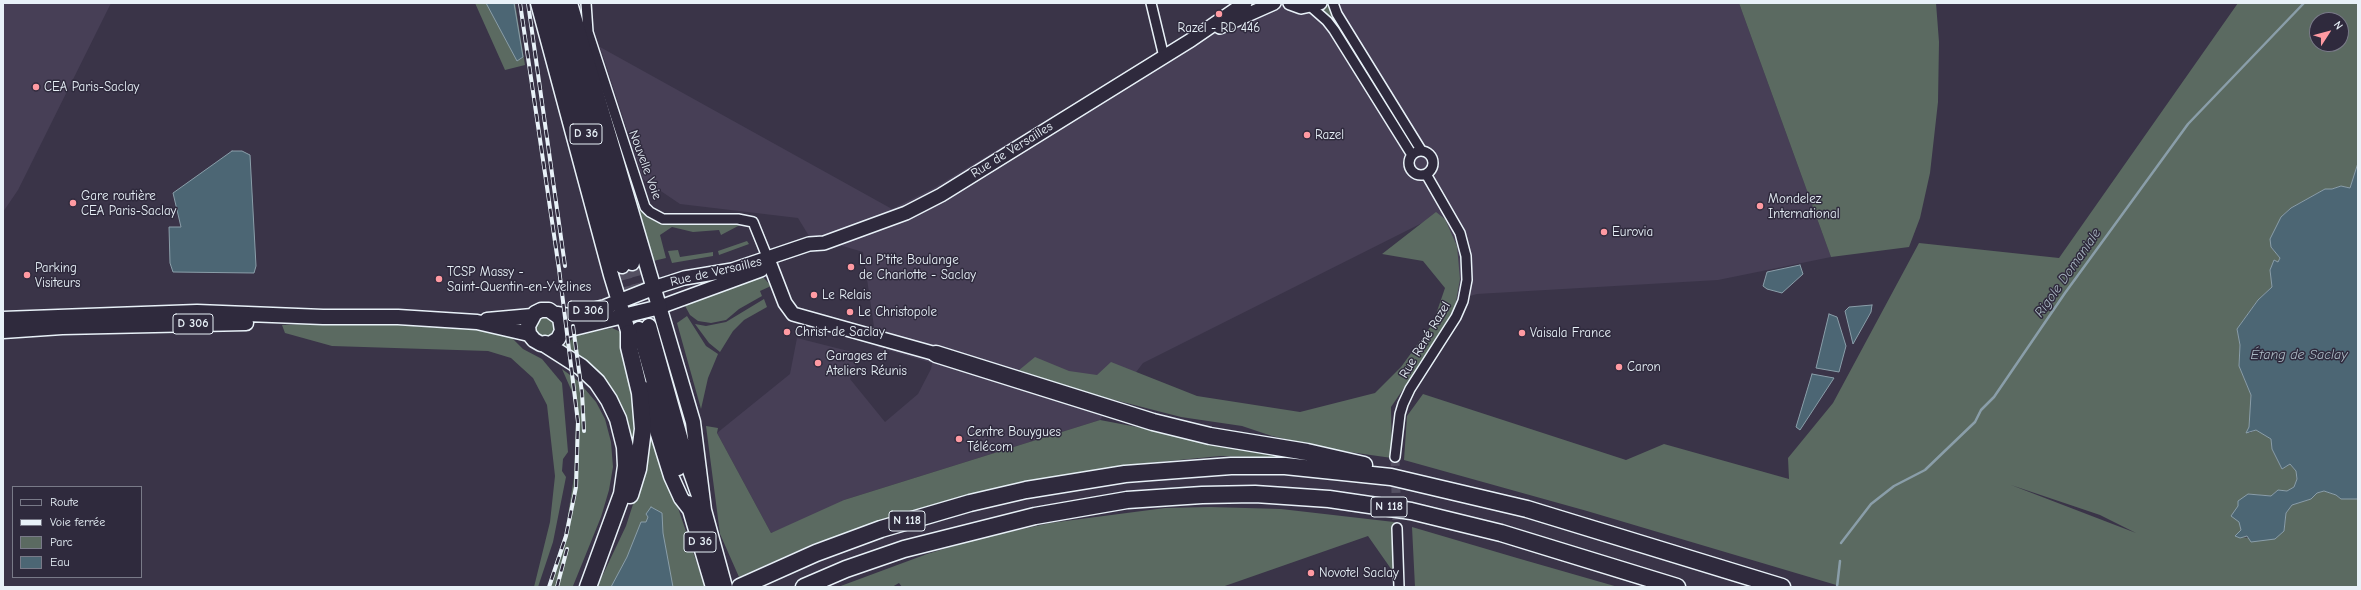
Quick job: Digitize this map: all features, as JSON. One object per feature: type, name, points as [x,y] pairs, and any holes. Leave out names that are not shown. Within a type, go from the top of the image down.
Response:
[{"type":"highway","points":[[592,587],[629,499],[640,455],[642,411],[637,379],[629,347],[639,330]]},
{"type":"highway","points":[[545,344],[572,359],[597,382],[609,400],[618,418],[625,447],[626,466],[622,494],[588,587]]},
{"type":"highway","points":[[933,353],[1153,422],[1210,436],[1307,452],[1387,470],[1404,481]]},
{"type":"highway","name":"N 118","points":[[740,587],[816,553],[918,517],[1026,490],[1082,480],[1161,470],[1246,466],[1285,466],[1346,471],[1404,481],[1527,509],[1782,587]]},
{"type":"highway","name":"N 118","points":[[804,587],[846,569],[904,549],[991,526],[1127,500],[1225,494],[1329,499],[1411,511],[1516,537],[1677,587]]},
{"type":"main road","name":"D 36","points":[[538,3],[619,300],[625,316],[639,330],[686,462],[697,510],[714,570],[714,587]]},
{"type":"main road","name":"D 36","points":[[547,3],[563,50],[627,265],[559,3]]},
{"type":"main road","name":"D 36","points":[[570,3],[693,422],[697,510]]},
{"type":"main road","name":"Rue de Versailles","points":[[653,288],[678,279],[769,263],[813,252],[824,244],[889,220],[941,195],[1191,40],[1245,3]]},
{"type":"main road","name":"Rue de Versailles","points":[[1191,40],[1274,3]]},
{"type":"main road","points":[[1290,3],[1315,5]]},
{"type":"main road","name":"Rue de Versailles","points":[[660,307],[769,263]]},
{"type":"main road","points":[[769,263],[785,303],[792,314],[933,353]]},
{"type":"main road","name":"D 306","points":[[557,314],[569,316],[605,307],[619,300],[653,288]]},
{"type":"main road","name":"D 306","points":[[625,316],[660,307]]},
{"type":"main road","points":[[545,309],[557,314],[562,322],[562,331],[558,339],[545,344],[537,342],[529,334],[528,326],[532,316],[545,309]]},
{"type":"main road","name":"D 306","points":[[3,319],[197,312],[323,317],[398,317],[477,322],[529,334]]},
{"type":"main road","name":"D 306","points":[[477,322],[532,316]]},
{"type":"main road","points":[[562,331],[625,316]]},
{"type":"main road","name":"D 306","points":[[3,331],[62,327],[286,322],[323,317]]},
{"type":"main road","name":"D 36","points":[[639,330],[662,450],[681,498],[697,510]]},
{"type":"main road","name":"D 36","points":[[714,570],[725,587]]},
{"type":"street","name":"Nouvelle Voie","points":[[586,3],[588,32],[645,207],[650,212],[663,219],[732,219],[753,222],[769,263]]},
{"type":"street","points":[[1151,3],[1164,57]]},
{"type":"street","points":[[1333,3],[1337,14],[1421,150],[1430,154],[1433,161],[1432,169],[1426,174],[1417,174],[1409,165],[1412,155],[1421,150]]},
{"type":"street","points":[[1315,5],[1334,30],[1412,155]]},
{"type":"street","name":"Rue René Razel","points":[[1395,456],[1400,414],[1403,404],[1410,389],[1456,317],[1463,301],[1467,280],[1466,256],[1460,233],[1426,174]]},
{"type":"street","points":[[1397,528],[1399,587]]},
{"type":"shaded area","name":"CEA Paris-Saclay","points":[[3,3],[111,3],[18,190],[3,212]]},
{"type":"shaded area","points":[[1254,3],[1739,3],[1831,257],[1718,280],[1477,294],[1456,300],[1424,222],[1143,363],[1100,420],[844,500],[832,508],[771,533],[717,433],[790,374],[797,338],[860,354],[850,379],[885,422],[918,394],[931,369],[932,363],[877,347],[863,252],[809,236],[798,218],[680,204],[643,179],[600,47],[892,209],[934,188],[1055,115]]},
{"type":"green space","points":[[475,3],[515,3],[525,65],[505,70]]},
{"type":"green space","points":[[1739,3],[1936,3],[1939,42],[1938,102],[1930,173],[1920,218],[1909,247],[1831,257]]},
{"type":"green space","points":[[2238,3],[2358,3],[2358,163],[2350,188],[2341,186],[2332,189],[2325,189],[2291,208],[2281,217],[2271,247],[2280,258],[2278,262],[2274,260],[2270,270],[2272,287],[2258,300],[2237,329],[2240,345],[2239,366],[2251,395],[2249,433],[2256,430],[2271,439],[2272,449],[2282,469],[2290,464],[2296,471],[2297,479],[2294,487],[2287,491],[2278,490],[2271,496],[2248,494],[2239,522],[2241,530],[2235,536],[2263,540],[2284,531],[2286,513],[2292,505],[2311,499],[2317,493],[2324,491],[2336,495],[2341,499],[2358,499],[2358,587],[1843,587],[1587,511],[1404,460],[1407,416],[1423,394],[1626,460],[1664,444],[1789,479],[1788,458],[1833,403],[1919,243],[2059,258]],"holes":[[[2011,485],[2100,515],[2136,533]]]},
{"type":"green space","points":[[1327,4],[1336,22],[1335,24],[1320,8]]},
{"type":"green space","points":[[624,156],[640,207],[655,220],[740,223],[740,225],[721,235],[719,230],[693,232],[672,227],[660,235],[666,258],[649,262],[619,158]]},
{"type":"green space","points":[[1436,212],[1445,219],[1457,246],[1460,279],[1455,307],[1440,335],[1391,407],[1392,458],[1328,449],[1272,436],[1242,426],[1181,417],[1103,397],[1018,371],[1035,357],[1069,371],[1097,375],[1111,362],[1197,396],[1300,412],[1375,393],[1401,367],[1433,323],[1445,288],[1423,261],[1382,254]]},
{"type":"green space","points":[[747,241],[749,244],[719,255],[718,251]]},
{"type":"green space","points":[[678,250],[680,257],[713,252],[713,256],[672,263],[668,251]]},
{"type":"green space","points":[[753,278],[764,278],[771,286],[760,291],[762,296],[739,309],[726,320],[711,323],[698,321],[690,315],[684,304]]},
{"type":"green space","points":[[764,299],[767,307],[744,320],[733,331],[720,352],[709,343],[695,324],[706,326],[726,322]]},
{"type":"green space","points":[[546,316],[554,319],[557,327],[554,335],[546,338],[538,335],[535,327],[538,319]]},
{"type":"green space","points":[[687,316],[706,346],[718,354],[708,378],[701,409],[677,323]]},
{"type":"green space","points":[[351,322],[492,331],[509,335],[523,349],[542,359],[562,383],[568,452],[563,459],[562,471],[566,477],[553,542],[538,587],[534,587],[550,522],[555,476],[547,405],[533,378],[511,358],[488,351],[332,346],[285,333],[282,325]]},
{"type":"green space","points":[[612,328],[621,332],[634,383],[636,433],[631,469],[617,407],[561,348],[577,335]]},
{"type":"green space","points":[[562,369],[578,381],[596,402],[605,419],[611,442],[613,467],[609,490],[601,517],[573,586],[548,587],[565,534],[574,477],[576,419],[573,394]]},
{"type":"green space","points":[[648,420],[705,587],[597,587],[626,526],[645,467]]},
{"type":"green space","points":[[1100,420],[1295,457],[1220,456],[1128,465],[999,488],[939,503],[813,544],[739,577],[720,534],[706,426],[718,428],[717,433],[771,533],[844,500]]},
{"type":"green space","points":[[1210,507],[1281,509],[1394,522],[1396,576],[1368,536],[1222,587],[902,587],[899,583],[892,587],[838,587],[927,554],[977,539],[1050,523],[1165,508]]},
{"type":"green space","points":[[1412,527],[1517,558],[1618,587],[1415,587]]},
{"type":"water","points":[[486,3],[514,3],[523,57],[517,61]]},
{"type":"water","points":[[232,151],[242,151],[250,155],[256,266],[254,273],[173,272],[170,263],[169,227],[181,227],[173,193]]},
{"type":"water","name":"Étang de Saclay","points":[[2358,163],[2358,499],[2341,499],[2336,495],[2324,491],[2317,493],[2311,499],[2292,505],[2286,513],[2284,531],[2275,539],[2251,542],[2247,536],[2240,538],[2235,536],[2241,530],[2239,522],[2231,516],[2238,506],[2238,501],[2248,494],[2271,496],[2278,490],[2287,491],[2294,487],[2297,479],[2296,471],[2290,464],[2282,469],[2272,449],[2271,439],[2256,430],[2246,433],[2249,427],[2251,395],[2239,366],[2240,345],[2237,329],[2258,300],[2272,287],[2270,270],[2274,260],[2278,262],[2280,258],[2271,247],[2270,239],[2281,217],[2291,208],[2325,189],[2332,189],[2341,186],[2350,188]]},
{"type":"water","points":[[1800,265],[1803,274],[1782,293],[1767,289],[1763,286],[1767,272]]},
{"type":"water","points":[[1872,305],[1871,312],[1853,344],[1845,311],[1849,307]]},
{"type":"water","points":[[1829,314],[1837,317],[1846,346],[1839,372],[1816,368]]},
{"type":"water","points":[[1812,374],[1834,378],[1800,430],[1796,427]]},
{"type":"water","points":[[651,507],[662,513],[663,533],[673,587],[611,587],[627,557],[641,522],[646,522],[648,517],[646,514]]},
{"type":"waterway","name":"Rigole Domaniale","points":[[1841,543],[1871,504],[1894,486],[1925,470],[1975,422],[1981,410],[1994,397],[2065,293],[2188,124],[2304,3]]},
{"type":"waterway","name":"Rigole Domaniale","points":[[1837,587],[1840,561]]},
{"type":"tunnel","points":[[632,263],[649,326]]},
{"type":"tunnel","points":[[622,266],[639,329]]},
{"type":"tunnel","points":[[1395,457],[1397,528]]},
{"type":"railway","points":[[520,3],[559,269],[578,422],[576,487],[566,536],[549,587]]},
{"type":"railway","points":[[528,3],[565,266]]},
{"type":"railway","points":[[573,326],[582,393],[584,431]]},
{"type":"railway","points":[[557,587],[567,549]]},
{"type":"place","name":"Razel - RD 446","points":[[1219,14]]},
{"type":"place","name":"CEA Paris-Saclay","points":[[36,87]]},
{"type":"place","name":"Razel","points":[[1307,135]]},
{"type":"place","name":"Gare routière CEA Paris-Saclay","points":[[73,203]]},
{"type":"place","name":"Mondelez International","points":[[1760,206]]},
{"type":"place","name":"Eurovia","points":[[1604,232]]},
{"type":"place","name":"La P'tite Boulange de Charlotte - Saclay","points":[[851,267]]},
{"type":"place","name":"Parking Visiteurs","points":[[27,275]]},
{"type":"place","name":"TCSP Massy - Saint-Quentin-en-Yvelines","points":[[439,279]]},
{"type":"place","name":"Le Relais","points":[[814,295]]},
{"type":"place","name":"Le Christopole","points":[[850,312]]},
{"type":"place","name":"Christ de Saclay","points":[[787,332]]},
{"type":"place","name":"Vaisala France","points":[[1522,333]]},
{"type":"place","name":"Garages et Ateliers Réunis","points":[[818,363]]},
{"type":"place","name":"Caron","points":[[1619,367]]},
{"type":"place","name":"Centre Bouygues Télécom","points":[[959,439]]},
{"type":"place","name":"Novotel Saclay","points":[[1311,573]]}]
